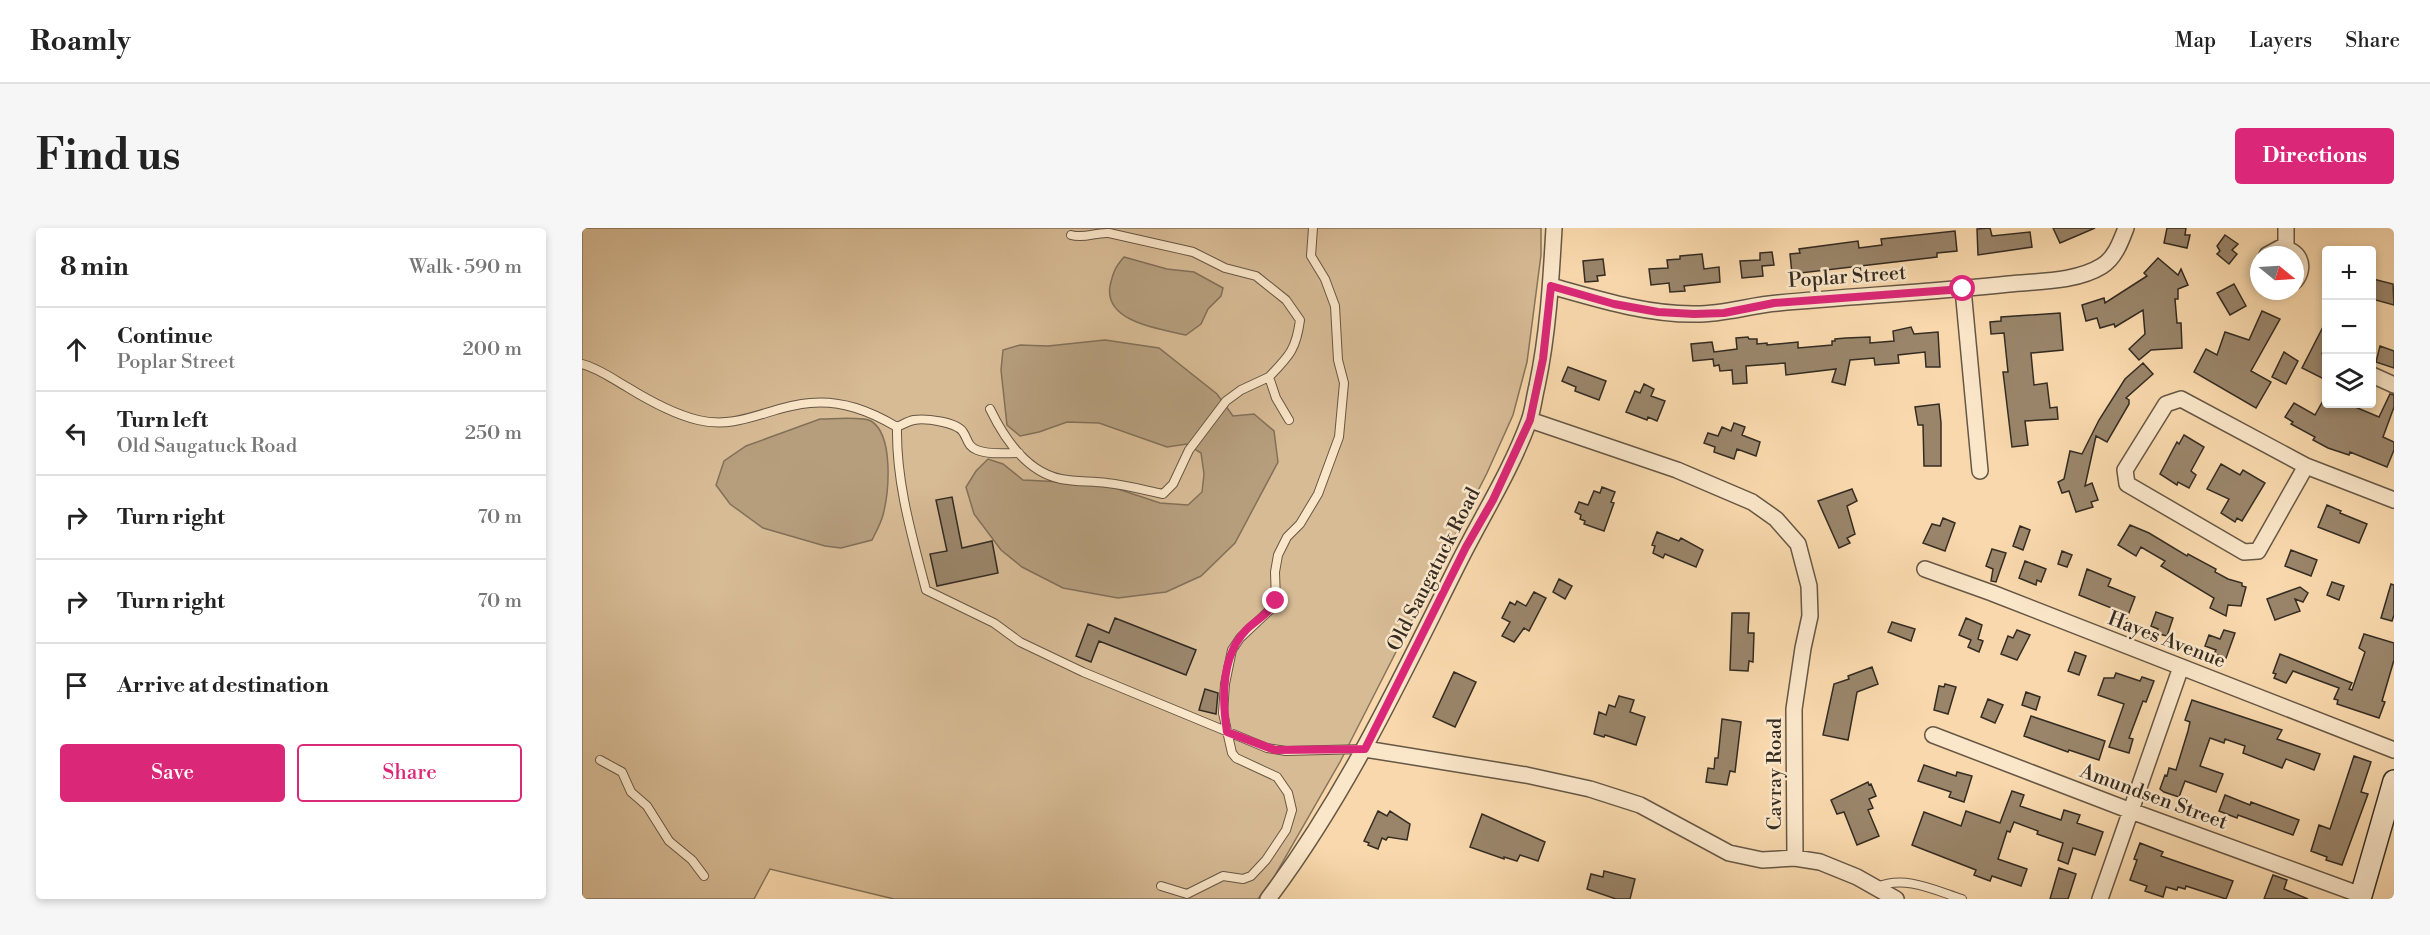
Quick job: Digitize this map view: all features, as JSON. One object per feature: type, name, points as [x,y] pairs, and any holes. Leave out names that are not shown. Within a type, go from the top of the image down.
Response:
[{"type":"main road","points":[[2360,897],[2394,781]]},
{"type":"street","name":"Old Saugatuck Road","points":[[1268,899],[1301,856],[1365,749],[1466,547],[1493,500],[1530,420],[1543,359],[1551,286],[1554,228]]},
{"type":"street","name":"Poplar Street","points":[[1551,286],[1625,306],[1658,312],[1694,314],[1724,313],[1774,303],[1963,289],[2074,277],[2103,265],[2117,249],[2126,228]]},
{"type":"street","points":[[2286,228],[2286,246]]},
{"type":"street","points":[[1963,289],[1980,471]]},
{"type":"street","points":[[2376,377],[2394,385]]},
{"type":"street","points":[[2306,466],[2258,551],[2244,552],[2127,484],[2125,470],[2166,404],[2181,399],[2306,466],[2394,500]]},
{"type":"street","name":"Cavray Road","points":[[1365,749],[1526,775],[1590,789],[1640,805],[1729,853],[1762,860],[1795,858],[1794,709],[1810,616],[1809,586],[1798,544],[1776,519],[1752,502],[1677,470],[1530,420]]},
{"type":"street","name":"Hayes Avenue","points":[[1925,569],[2394,750]]},
{"type":"street","points":[[2100,899],[2181,667]]},
{"type":"street","name":"Amundsen Street","points":[[1933,735],[2360,897]]},
{"type":"street","points":[[1795,858],[1820,862],[1857,877],[1896,899]]},
{"type":"lane","points":[[1161,886],[1187,894],[1223,876],[1243,879],[1251,876],[1266,860],[1286,830],[1292,810],[1285,786],[1268,772],[1236,758],[1232,753],[1223,713],[1225,684],[1232,650],[1240,638],[1272,608],[1276,601],[1275,572],[1278,555],[1287,537],[1300,524],[1317,494],[1340,437],[1344,383],[1338,360],[1335,306],[1325,279],[1311,256],[1313,228]]},
{"type":"lane","points":[[990,409],[1003,436],[1019,453],[1044,473],[1060,478],[1107,483],[1163,494],[1173,484],[1189,450],[1226,401],[1240,390],[1269,377],[1286,362],[1292,351],[1300,320],[1286,300],[1256,276],[1225,268],[1193,252],[1135,237],[1109,232],[1100,232],[1085,237],[1071,235]]},
{"type":"lane","points":[[582,364],[650,401],[698,420],[729,423],[809,403],[840,404],[863,410],[897,427]]},
{"type":"lane","points":[[1269,377],[1276,398],[1289,420]]},
{"type":"lane","points":[[897,427],[912,420],[922,419],[952,424],[963,430],[970,446],[977,450],[986,453],[1019,453]]},
{"type":"lane","points":[[897,427],[898,466],[906,512],[926,590],[994,622],[1020,642],[1050,656],[1227,732],[1275,750],[1365,749]]},
{"type":"lane","points":[[600,760],[622,772],[631,792],[647,806],[669,841],[692,860],[704,876]]},
{"type":"lane","points":[[1876,888],[1907,882],[1962,899]]},
{"type":"shaded area","points":[[582,228],[1541,228],[1541,255],[1527,362],[1513,415],[1487,473],[1340,762],[1274,877],[1258,899],[894,899],[770,869],[754,899],[582,899]]},
{"type":"shaded area","points":[[1124,257],[1167,269],[1194,272],[1223,288],[1221,296],[1208,309],[1201,324],[1186,335],[1136,322],[1116,308],[1110,298],[1113,274]]},
{"type":"shaded area","points":[[1105,340],[1159,348],[1217,394],[1233,416],[1254,414],[1274,431],[1278,462],[1235,543],[1201,576],[1166,592],[1118,598],[1063,588],[1022,567],[1001,550],[974,514],[966,487],[976,471],[988,459],[1003,464],[1023,480],[1103,484],[1160,503],[1188,505],[1202,492],[1204,474],[1201,453],[1187,444],[1167,447],[1099,423],[1067,422],[1020,436],[1007,425],[1001,370],[1003,350],[1020,345],[1048,346]]},
{"type":"shaded area","points":[[820,419],[867,419],[878,428],[883,438],[888,465],[887,493],[882,518],[872,540],[841,548],[825,546],[763,528],[730,504],[716,485],[724,461],[746,446]]},
{"type":"building","points":[[1990,228],[1992,236],[2030,232],[2032,247],[1978,255],[1977,229]]},
{"type":"building","points":[[2053,228],[2095,228],[2060,243]]},
{"type":"building","points":[[2167,228],[2186,228],[2185,235],[2190,235],[2187,248],[2164,243]]},
{"type":"building","points":[[1955,231],[1957,251],[1937,253],[1937,257],[1792,274],[1790,254],[1800,253],[1799,249],[1858,241],[1859,248],[1882,245],[1881,239]]},
{"type":"building","points":[[2225,235],[2238,244],[2232,250],[2237,254],[2229,264],[2217,254],[2220,251],[2217,246]]},
{"type":"building","points":[[1772,252],[1774,265],[1762,266],[1763,276],[1742,278],[1740,261],[1760,260],[1760,253]]},
{"type":"building","points":[[1702,254],[1704,269],[1719,267],[1720,282],[1684,286],[1685,291],[1670,292],[1669,283],[1651,285],[1649,269],[1668,268],[1667,260]]},
{"type":"building","points":[[2158,258],[2178,275],[2181,269],[2188,285],[2178,289],[2178,299],[2175,299],[2177,323],[2181,323],[2182,348],[2151,350],[2139,360],[2129,349],[2145,334],[2143,310],[2115,327],[2114,324],[2100,328],[2097,318],[2086,321],[2082,305],[2104,298],[2105,303],[2147,276],[2144,273]]},
{"type":"building","points":[[1603,259],[1605,275],[1597,276],[1598,281],[1585,282],[1583,261]]},
{"type":"building","points":[[2376,280],[2393,284],[2394,305],[2376,300]]},
{"type":"building","points":[[2234,284],[2246,306],[2230,315],[2217,293]]},
{"type":"building","points":[[2262,311],[2280,319],[2251,371],[2271,382],[2256,408],[2194,372],[2206,349],[2217,355],[2225,332],[2249,340]]},
{"type":"building","points":[[2060,313],[2063,350],[2031,353],[2034,385],[2047,383],[2050,408],[2057,407],[2058,419],[2025,421],[2028,445],[2012,447],[2003,372],[2008,372],[2004,333],[1991,334],[1990,322],[2001,321],[2001,317]]},
{"type":"building","points":[[1911,327],[1914,334],[1938,332],[1940,367],[1926,367],[1925,352],[1898,355],[1899,363],[1875,365],[1874,358],[1850,360],[1845,385],[1832,382],[1836,369],[1786,375],[1785,363],[1746,366],[1747,383],[1733,384],[1732,370],[1720,371],[1719,365],[1714,366],[1713,359],[1693,361],[1691,344],[1712,342],[1714,352],[1737,349],[1736,338],[1748,337],[1757,339],[1757,344],[1767,343],[1767,345],[1798,342],[1798,348],[1832,345],[1835,339],[1846,338],[1870,337],[1870,343],[1894,341],[1893,331]]},
{"type":"building","points":[[2322,329],[2322,378],[2302,368]]},
{"type":"building","points":[[2380,346],[2394,351],[2394,368],[2376,362]]},
{"type":"building","points":[[2284,352],[2298,361],[2286,384],[2272,377]]},
{"type":"building","points":[[2143,363],[2153,374],[2126,398],[2129,404],[2107,442],[2096,436],[2085,486],[2092,483],[2098,500],[2091,502],[2093,507],[2076,512],[2069,491],[2062,493],[2058,482],[2064,479],[2070,451],[2082,454],[2099,420],[2125,379]]},
{"type":"building","points":[[1568,367],[1606,381],[1599,400],[1575,391],[1576,387],[1562,381]]},
{"type":"building","points":[[1644,384],[1654,389],[1651,396],[1665,401],[1657,421],[1648,417],[1647,420],[1626,412],[1635,391],[1640,393]]},
{"type":"building","points":[[2390,394],[2394,395],[2394,407],[2383,437],[2394,442],[2394,450],[2387,467],[2350,452],[2349,455],[2328,448],[2313,440],[2315,437],[2291,424],[2293,422],[2285,417],[2294,403],[2315,415],[2322,403],[2322,408],[2358,408],[2379,417]]},
{"type":"building","points":[[1939,404],[1941,466],[1924,466],[1923,425],[1918,425],[1915,407]]},
{"type":"building","points":[[1734,423],[1745,427],[1742,435],[1760,442],[1756,456],[1737,449],[1734,459],[1714,452],[1715,447],[1704,443],[1708,433],[1718,436],[1722,427],[1731,431]]},
{"type":"building","points":[[2184,435],[2204,447],[2191,471],[2196,475],[2189,488],[2178,482],[2177,485],[2160,474],[2177,442],[2179,444]]},
{"type":"building","points":[[2221,464],[2240,475],[2243,470],[2265,483],[2242,521],[2237,518],[2235,522],[2221,513],[2229,499],[2207,489]]},
{"type":"building","points":[[1602,487],[1615,492],[1611,502],[1614,503],[1604,531],[1584,524],[1585,521],[1580,519],[1581,515],[1575,512],[1579,502],[1588,505],[1594,491],[1600,493]]},
{"type":"building","points":[[1852,489],[1857,501],[1847,506],[1855,534],[1847,538],[1850,543],[1839,548],[1818,501]]},
{"type":"building","points":[[952,497],[962,548],[992,541],[998,573],[937,586],[930,554],[947,551],[936,500]]},
{"type":"building","points":[[2327,505],[2367,524],[2359,543],[2318,527]]},
{"type":"building","points":[[1943,518],[1955,523],[1945,551],[1923,543],[1932,524],[1940,526]]},
{"type":"building","points":[[2130,525],[2216,569],[2215,572],[2228,579],[2242,583],[2242,586],[2246,587],[2241,606],[2228,605],[2226,616],[2210,608],[2214,598],[2161,566],[2165,561],[2141,547],[2136,556],[2118,545]]},
{"type":"building","points":[[2020,526],[2030,530],[2023,550],[2013,546]]},
{"type":"building","points":[[1657,532],[1679,541],[1681,538],[1703,550],[1696,567],[1665,554],[1663,558],[1653,553],[1655,546],[1652,545]]},
{"type":"building","points":[[1992,549],[2006,553],[1996,582],[1991,581],[1993,569],[1986,566]]},
{"type":"building","points":[[2291,550],[2317,560],[2311,576],[2285,566]]},
{"type":"building","points":[[2062,551],[2072,555],[2067,567],[2058,564]]},
{"type":"building","points":[[2025,561],[2046,569],[2041,582],[2037,580],[2036,585],[2019,578]]},
{"type":"building","points":[[2087,569],[2111,579],[2108,586],[2135,597],[2127,618],[2112,612],[2114,609],[2079,595]]},
{"type":"building","points":[[1559,579],[1572,586],[1565,599],[1553,592]]},
{"type":"building","points":[[2332,582],[2344,586],[2339,600],[2327,595]]},
{"type":"building","points":[[2391,584],[2394,585],[2392,621],[2381,618]]},
{"type":"building","points":[[2300,587],[2308,593],[2303,602],[2295,599],[2300,611],[2275,620],[2267,599]]},
{"type":"building","points":[[1534,592],[1546,598],[1529,631],[1524,628],[1514,642],[1502,636],[1510,622],[1502,618],[1510,602],[1515,605],[1517,601],[1526,606]]},
{"type":"building","points":[[2156,612],[2173,618],[2167,636],[2156,633],[2158,629],[2151,626]]},
{"type":"building","points":[[1732,613],[1749,613],[1748,633],[1754,633],[1753,662],[1749,661],[1748,671],[1730,670]]},
{"type":"building","points":[[1115,618],[1196,650],[1186,675],[1099,641],[1091,662],[1076,656],[1088,624],[1109,633]]},
{"type":"building","points":[[1966,618],[1982,625],[1978,639],[1983,641],[1979,652],[1968,647],[1971,640],[1959,635]]},
{"type":"building","points":[[1892,622],[1915,629],[1911,641],[1888,632]]},
{"type":"building","points":[[2017,630],[2030,635],[2017,660],[2001,654],[2008,636],[2013,638]]},
{"type":"building","points":[[2224,630],[2235,633],[2226,658],[2214,654],[2216,650],[2205,646],[2209,635],[2220,639]]},
{"type":"building","points":[[2364,634],[2394,643],[2394,660],[2382,701],[2385,702],[2379,718],[2337,704],[2338,700],[2334,699],[2339,688],[2293,671],[2286,683],[2274,678],[2276,674],[2273,673],[2280,654],[2352,683],[2349,689],[2352,690],[2365,652],[2359,648]]},
{"type":"building","points":[[2075,652],[2086,656],[2079,675],[2068,671]]},
{"type":"building","points":[[1872,667],[1878,684],[1857,692],[1848,740],[1823,735],[1834,684]]},
{"type":"building","points":[[1454,672],[1476,682],[1455,727],[1433,717]]},
{"type":"building","points":[[2116,673],[2140,681],[2142,677],[2154,681],[2146,702],[2143,701],[2129,738],[2133,739],[2129,753],[2109,747],[2124,704],[2098,695],[2104,678],[2114,678]]},
{"type":"building","points":[[1945,684],[1956,687],[1948,714],[1934,710],[1939,686],[1944,687]]},
{"type":"building","points":[[1205,689],[1218,693],[1216,714],[1199,710]]},
{"type":"building","points":[[2026,692],[2040,697],[2036,710],[2022,705]]},
{"type":"building","points":[[1619,696],[1634,700],[1630,712],[1645,717],[1636,745],[1605,735],[1604,737],[1594,734],[1599,712],[1606,715],[1609,705],[1615,707]]},
{"type":"building","points":[[1988,699],[2003,705],[1995,723],[1981,717]]},
{"type":"building","points":[[2192,700],[2282,730],[2277,739],[2320,754],[2314,770],[2286,759],[2282,768],[2243,753],[2245,746],[2225,739],[2224,743],[2210,738],[2200,766],[2223,774],[2216,792],[2185,781],[2179,797],[2164,792],[2160,789],[2165,775],[2167,776],[2169,768],[2176,770],[2188,731],[2190,722],[2185,720]]},
{"type":"building","points":[[2031,716],[2105,741],[2099,760],[2069,750],[2068,752],[2024,736]]},
{"type":"building","points":[[1722,719],[1741,722],[1735,772],[1730,771],[1727,785],[1706,782],[1708,768],[1714,769],[1715,758],[1718,758]]},
{"type":"building","points":[[2354,756],[2371,762],[2361,792],[2368,794],[2342,865],[2326,860],[2327,857],[2311,851],[2319,825],[2330,829]]},
{"type":"building","points":[[1924,765],[1956,776],[1957,772],[1972,776],[1964,802],[1949,797],[1951,792],[1918,781]]},
{"type":"building","points":[[1868,782],[1876,796],[1869,799],[1873,808],[1868,810],[1879,836],[1857,845],[1844,812],[1837,814],[1831,800]]},
{"type":"building","points":[[2012,791],[2024,795],[2020,806],[2061,820],[2064,810],[2080,815],[2077,823],[2103,832],[2095,855],[2073,848],[2068,864],[2058,860],[2063,843],[2037,834],[2038,831],[2014,822],[2010,832],[2007,831],[1998,859],[2027,869],[2021,886],[1992,876],[1990,881],[1974,875],[1976,870],[1912,845],[1924,812],[1961,826],[1966,811],[2000,823]]},
{"type":"building","points":[[2225,795],[2299,820],[2293,835],[2238,815],[2237,818],[2219,811]]},
{"type":"building","points":[[1378,811],[1387,816],[1390,811],[1410,824],[1407,840],[1382,838],[1378,849],[1364,841]]},
{"type":"building","points":[[1482,814],[1545,842],[1538,861],[1520,855],[1517,861],[1504,857],[1504,859],[1470,847]]},
{"type":"building","points":[[2140,843],[2163,852],[2161,856],[2233,881],[2226,899],[2186,886],[2185,889],[2178,887],[2177,890],[2166,887],[2163,897],[2145,891],[2147,886],[2130,880]]},
{"type":"building","points":[[2059,868],[2076,874],[2068,899],[2050,899]]},
{"type":"building","points":[[1604,871],[1635,879],[1630,899],[1616,899],[1587,889],[1591,874],[1603,877]]},
{"type":"building","points":[[2273,875],[2287,880],[2284,889],[2308,899],[2264,899]]},
{"type":"route","points":[[1276,601],[1262,618],[1248,628],[1232,650],[1228,662],[1223,713],[1227,732],[1275,750],[1365,749],[1466,547],[1493,500],[1530,420],[1543,359],[1551,286],[1614,304],[1658,312],[1694,314],[1724,313],[1774,303],[1963,289]]}]
